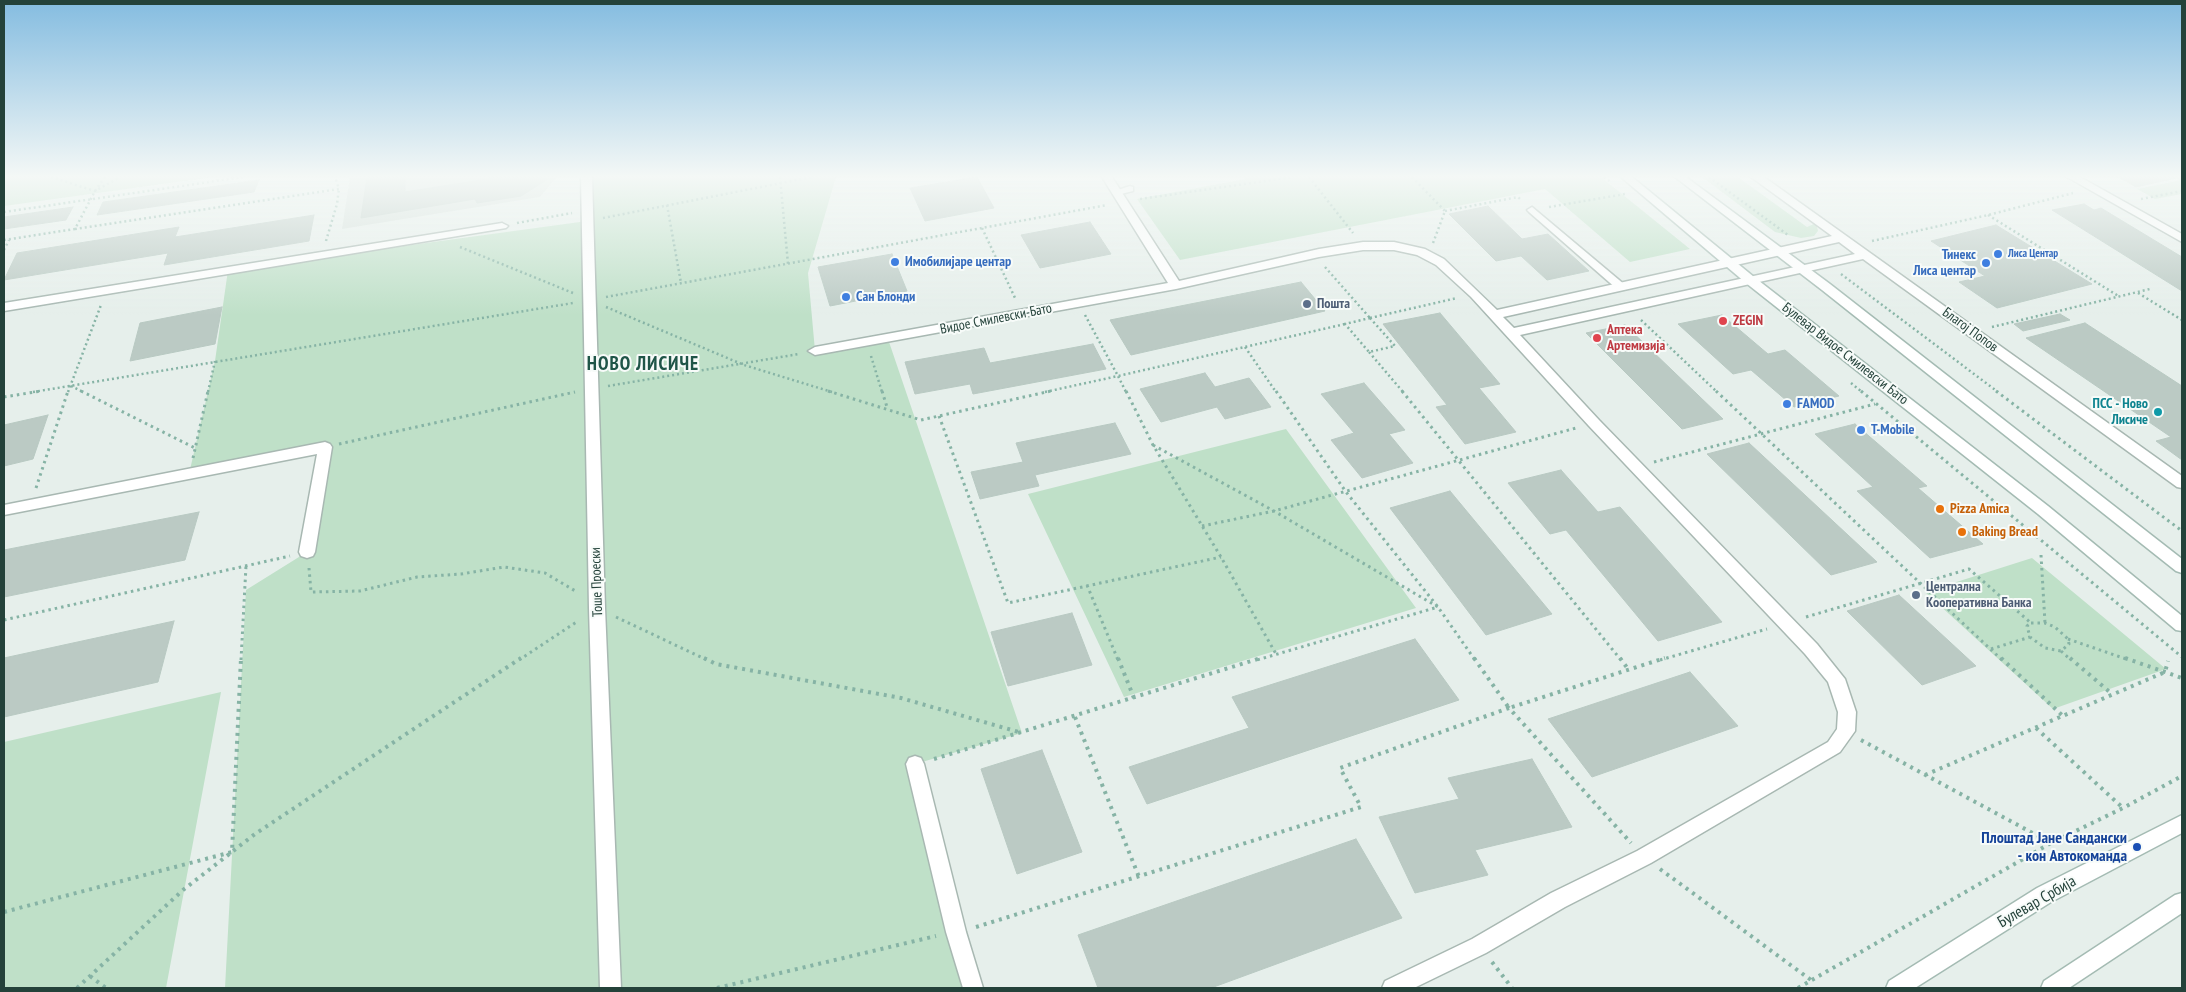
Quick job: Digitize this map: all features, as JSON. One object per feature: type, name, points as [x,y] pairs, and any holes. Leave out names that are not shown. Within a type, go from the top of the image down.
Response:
[{"type":"street","name":"Тоше Проески","points":[[587,223],[597,608],[611,988]]},
{"type":"street","points":[[1137,223],[1176,285]]},
{"type":"street","name":"Булевар Видое Смилевски Бато","points":[[1683,223],[1750,280],[2043,510],[2182,625]]},
{"type":"street","points":[[1741,223],[1801,268],[2182,567]]},
{"type":"street","name":"Благој Попов","points":[[1820,223],[2182,483]]},
{"type":"street","points":[[2155,223],[2182,239]]},
{"type":"street","points":[[4,307],[502,226]]},
{"type":"street","points":[[1493,315],[1840,238]]},
{"type":"street","name":"Видое Смилевски-Бато","points":[[814,351],[1176,285],[1363,246],[1394,246],[1422,252],[1440,262],[1475,294],[1594,423],[1811,649],[1836,679],[1847,712],[1846,731]]},
{"type":"street","points":[[1510,333],[1865,255]]},
{"type":"street","points":[[4,510],[325,447],[307,552]]},
{"type":"street","points":[[2165,610],[2182,633]]},
{"type":"street","points":[[1392,988],[1479,946],[1558,900],[1644,857],[1834,747],[1846,731]]},
{"type":"street","points":[[915,764],[956,932],[973,988]]},
{"type":"street","name":"Булевар Србија","points":[[1896,988],[2044,895],[2182,824]]},
{"type":"street","points":[[2051,988],[2182,902]]},
{"type":"lane","points":[[1547,223],[1621,287]]},
{"type":"path","points":[[75,229],[78,223]]},
{"type":"path","points":[[4,240],[113,223]]},
{"type":"path","points":[[322,254],[331,223]]},
{"type":"path","points":[[502,226],[523,223]]},
{"type":"path","points":[[670,223],[681,283]]},
{"type":"path","points":[[785,223],[788,264]]},
{"type":"path","points":[[4,396],[589,300],[1003,223]]},
{"type":"path","points":[[1345,223],[1363,246]]},
{"type":"path","points":[[1428,256],[1440,223]]},
{"type":"path","points":[[1772,223],[1791,237]]},
{"type":"path","points":[[1840,238],[1858,233],[1871,241],[1951,223]]},
{"type":"path","points":[[2001,223],[2121,297]]},
{"type":"path","points":[[982,228],[1022,314]]},
{"type":"path","points":[[434,236],[744,365],[921,420],[1475,294]]},
{"type":"path","points":[[4,250],[10,240]]},
{"type":"path","points":[[1314,255],[1395,346],[1369,352]]},
{"type":"path","points":[[1834,269],[2182,531]]},
{"type":"path","points":[[30,505],[70,386],[106,290]]},
{"type":"path","points":[[1972,331],[2150,290]]},
{"type":"path","points":[[2138,292],[2182,320]]},
{"type":"path","points":[[1079,303],[1153,445],[1221,557],[1276,654]]},
{"type":"path","points":[[1627,307],[1920,584],[2063,716]]},
{"type":"path","points":[[1345,324],[1460,461],[1628,669]]},
{"type":"path","points":[[866,342],[887,408]]},
{"type":"path","points":[[1245,347],[1346,492],[1438,607],[1509,708],[1644,857],[1811,980]]},
{"type":"path","points":[[325,447],[591,389],[744,365],[814,351]]},
{"type":"path","points":[[189,474],[215,361]]},
{"type":"path","points":[[1845,378],[2182,657]]},
{"type":"path","points":[[70,386],[195,448]]},
{"type":"path","points":[[1636,467],[1876,403]]},
{"type":"path","points":[[939,416],[1008,603],[1221,557]]},
{"type":"path","points":[[1202,526],[1274,511],[1594,423]]},
{"type":"path","points":[[1153,445],[1274,511],[1438,607]]},
{"type":"path","points":[[4,620],[307,552],[311,592],[360,591],[417,577],[461,574],[504,567],[545,573],[571,588],[597,608],[716,664],[901,698],[1022,733]]},
{"type":"path","points":[[2041,555],[2046,623]]},
{"type":"path","points":[[232,852],[246,566]]},
{"type":"path","points":[[718,988],[990,924],[1361,807],[1340,768],[1509,708],[1628,669],[1969,569],[2031,623],[2046,623],[2055,627],[2068,639],[2182,678]]},
{"type":"path","points":[[1088,585],[1134,698]]},
{"type":"path","points":[[915,764],[1075,717],[1276,654],[1438,607]]},
{"type":"path","points":[[77,988],[183,890],[255,834],[597,608]]},
{"type":"path","points":[[2031,623],[2027,626],[2030,637],[2045,648],[2061,651],[2112,694]]},
{"type":"path","points":[[1990,649],[2030,637]]},
{"type":"path","points":[[2061,651],[2069,644],[2068,639]]},
{"type":"path","points":[[2165,672],[2168,661]]},
{"type":"path","points":[[1925,775],[2165,672]]},
{"type":"path","points":[[1075,717],[1139,877]]},
{"type":"path","points":[[2036,728],[2123,808]]},
{"type":"path","points":[[1846,731],[2051,843]]},
{"type":"path","points":[[1798,988],[2051,843],[2123,808],[2182,776]]},
{"type":"path","points":[[4,912],[232,852]]},
{"type":"path","points":[[1479,946],[1512,988]]},
{"type":"path","points":[[90,976],[106,988]]},
{"type":"shaded area","points":[[343,223],[377,223],[342,229]]},
{"type":"green space","points":[[570,223],[822,223],[808,273],[815,351],[888,339],[1022,733],[915,764],[968,988],[225,988],[246,590],[307,552],[325,448],[189,474],[215,361],[228,270]]},
{"type":"green space","points":[[1154,223],[1369,223],[1180,260]]},
{"type":"green space","points":[[1585,223],[1658,223],[1690,249],[1630,262]]},
{"type":"green space","points":[[1763,223],[1802,223],[1807,227],[1816,223],[1818,231],[1814,236],[1801,238],[1775,232]]},
{"type":"green space","points":[[1286,429],[1416,608],[1124,697],[1028,494]]},
{"type":"green space","points":[[2032,558],[2166,669],[2053,709],[1925,592]]},
{"type":"green space","points":[[221,692],[166,988],[4,988],[4,742]]},
{"type":"building","points":[[4,223],[43,223],[4,229]]},
{"type":"building","points":[[262,223],[312,223],[309,241],[164,265],[168,253],[4,280],[17,253],[179,227],[175,237]]},
{"type":"building","points":[[1091,223],[1111,254],[1040,268],[1021,235]]},
{"type":"building","points":[[1458,223],[1506,223],[1522,239],[1548,234],[1589,271],[1547,280],[1521,256],[1496,261]]},
{"type":"building","points":[[2073,223],[2126,223],[2182,257],[2182,291]]},
{"type":"building","name":"Лиса Центар","points":[[1996,225],[2092,284],[1997,308],[1959,282],[1985,276],[1931,241]]},
{"type":"building","points":[[892,254],[907,291],[830,306],[818,267]]},
{"type":"building","points":[[1301,282],[1325,311],[1131,355],[1110,320]]},
{"type":"building","points":[[222,307],[215,344],[130,361],[140,323]]},
{"type":"building","points":[[1440,313],[1500,384],[1479,388],[1516,432],[1465,444],[1436,407],[1447,405],[1383,324]]},
{"type":"building","points":[[2060,314],[2070,320],[2023,331],[2014,324]]},
{"type":"building","points":[[1722,315],[1768,354],[1785,350],[1839,396],[1794,407],[1751,370],[1733,374],[1678,324]]},
{"type":"building","name":"ПСС - Ново Лисиче","points":[[2085,323],[2182,386],[2182,460],[2156,441],[2171,437],[2026,338]]},
{"type":"building","points":[[1625,325],[1723,419],[1682,429],[1586,333]]},
{"type":"building","points":[[1093,344],[1106,369],[973,394],[970,384],[915,394],[905,362],[984,348],[990,363]]},
{"type":"building","points":[[1205,373],[1215,387],[1249,378],[1271,407],[1225,419],[1217,407],[1161,422],[1140,389]]},
{"type":"building","points":[[1364,383],[1405,430],[1389,434],[1413,463],[1362,478],[1331,440],[1354,433],[1321,394]]},
{"type":"building","points":[[48,415],[33,459],[4,466],[4,425]]},
{"type":"building","points":[[1115,423],[1131,454],[1035,475],[1039,486],[980,499],[971,472],[1023,462],[1016,443]]},
{"type":"building","points":[[1855,424],[1927,486],[1918,488],[1983,544],[1930,558],[1857,491],[1873,487],[1815,434]]},
{"type":"building","points":[[1749,443],[1877,562],[1831,575],[1707,454]]},
{"type":"building","points":[[1561,470],[1598,512],[1620,507],[1722,622],[1658,641],[1566,530],[1550,534],[1508,483]]},
{"type":"building","points":[[1450,491],[1552,614],[1486,635],[1390,508]]},
{"type":"building","points":[[199,512],[185,560],[4,597],[4,550]]},
{"type":"building","points":[[1899,595],[1976,666],[1922,685],[1847,611]]},
{"type":"building","points":[[1072,613],[1092,665],[1008,686],[991,632]]},
{"type":"building","points":[[174,621],[158,682],[4,717],[4,658]]},
{"type":"building","points":[[1415,639],[1459,700],[1147,804],[1129,767],[1249,728],[1232,697]]},
{"type":"building","points":[[1690,672],[1738,726],[1592,777],[1548,719]]},
{"type":"building","points":[[1042,750],[1082,852],[1017,874],[981,769]]},
{"type":"building","points":[[1532,759],[1572,827],[1475,850],[1488,875],[1415,893],[1379,817],[1459,799],[1448,778]]},
{"type":"building","points":[[1356,839],[1402,918],[1211,988],[1098,988],[1078,935]]},
{"type":"place","name":"Лиса Центар","points":[[1998,254]]},
{"type":"place","name":"Имобилијаре центар","points":[[895,262]]},
{"type":"place","name":"Тинекс Лиса центар","points":[[1986,263]]},
{"type":"place","name":"Сан Блонди","points":[[846,297]]},
{"type":"place","name":"Пошта","points":[[1307,304]]},
{"type":"place","name":"ZEGIN","points":[[1723,321]]},
{"type":"place","name":"Аптека Артемизија","points":[[1597,338]]},
{"type":"place","name":"FAMOD","points":[[1787,404]]},
{"type":"place","name":"ПСС - Ново Лисиче","points":[[2158,412]]},
{"type":"place","name":"T-Mobile","points":[[1861,430]]},
{"type":"place","name":"Pizza Amica","points":[[1940,509]]},
{"type":"place","name":"Baking Bread","points":[[1962,532]]},
{"type":"place","name":"Централна Кооперативна Банка","points":[[1916,595]]},
{"type":"place","name":"Плоштад Јане Сандански - кон Автокоманда","points":[[2137,847]]},
{"type":"district","name":"НОВО ЛИСИЧЕ","points":[[643,365]]}]
